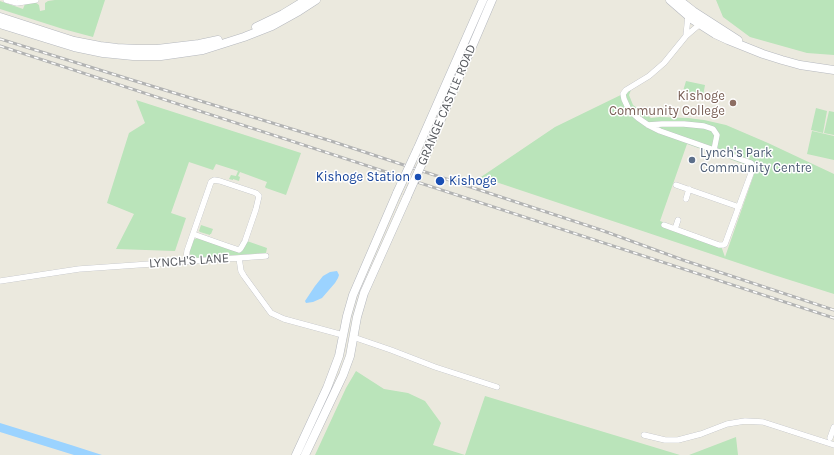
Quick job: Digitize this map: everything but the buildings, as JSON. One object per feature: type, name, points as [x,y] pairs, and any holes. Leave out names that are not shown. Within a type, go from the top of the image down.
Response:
[{"type":"street","points":[[6,0],[17,3],[36,0]]},
{"type":"street","points":[[0,17],[74,41],[100,46],[137,50],[158,49],[199,44],[225,38],[257,27],[284,14],[306,0]]},
{"type":"street","points":[[0,24],[74,47],[103,53],[133,56],[160,56],[203,50],[244,37],[272,26],[316,0]]},
{"type":"street","name":"GRANGE CASTLE ROAD","points":[[296,455],[330,381],[339,356],[346,316],[353,295],[483,0]]},
{"type":"street","name":"GRANGE CASTLE ROAD","points":[[305,455],[343,375],[350,356],[357,317],[364,293],[427,152],[492,0]]},
{"type":"street","points":[[670,0],[688,16],[715,34],[763,54],[800,65],[834,70]]},
{"type":"street","points":[[679,0],[734,38],[764,50],[801,61],[834,66]]},
{"type":"street","points":[[686,36],[688,16]]},
{"type":"street","points":[[664,225],[719,245],[725,244],[753,168],[751,163],[648,125],[629,110],[624,99],[626,90],[649,76],[664,64],[686,36],[700,24],[701,16]]},
{"type":"street","points":[[648,125],[684,124],[704,126],[713,129],[717,135],[714,150]]},
{"type":"street","points":[[186,261],[187,251],[211,182],[214,180],[256,193],[259,196],[245,241],[242,248],[239,250],[193,234]]},
{"type":"street","points":[[676,184],[739,207]]},
{"type":"street","points":[[686,199],[689,189]]},
{"type":"street","points":[[675,229],[678,220]]},
{"type":"street","points":[[239,258],[266,256]]},
{"type":"street","name":"LYNCH'S LANE","points":[[0,281],[79,269],[239,258],[241,271],[271,313],[284,319],[343,334]]},
{"type":"street","points":[[353,337],[497,388]]},
{"type":"street","points":[[644,435],[665,440],[678,440],[701,434],[727,424],[745,421],[763,422],[834,445]]},
{"type":"street","points":[[830,438],[834,427]]},
{"type":"green space","points":[[55,0],[105,0],[93,37],[0,9],[0,1],[23,9],[25,4],[35,2],[39,5],[40,11],[45,10],[45,3]]},
{"type":"green space","points":[[716,0],[834,0],[834,55],[807,53],[750,37],[723,17]]},
{"type":"green space","points":[[686,81],[705,85],[703,96],[683,91]]},
{"type":"green space","points":[[631,90],[629,95],[633,105],[651,118],[688,118],[726,125],[834,174],[834,294],[481,177],[555,127]],"holes":[[[687,144],[749,166],[759,160],[725,257],[720,243],[660,221]]]},
{"type":"green space","points":[[136,100],[301,153],[286,195],[266,188],[267,182],[240,172],[238,176],[240,177],[239,181],[229,179],[231,175],[236,176],[238,171],[216,164],[213,170],[189,162],[171,213],[186,218],[175,251],[116,249],[134,214],[107,203],[129,133],[145,123]]},
{"type":"green space","points":[[816,108],[827,111],[823,133],[811,130]]},
{"type":"green space","points":[[829,111],[834,112],[834,135],[824,133]]},
{"type":"green space","points":[[812,131],[834,136],[834,160],[807,154]]},
{"type":"green space","points":[[201,225],[213,229],[210,235],[199,231]]},
{"type":"green space","points":[[197,238],[242,250],[247,241],[267,248],[266,253],[194,258],[189,251],[193,240]]},
{"type":"green space","points":[[356,371],[384,389],[408,393],[425,401],[441,423],[433,445],[465,455],[315,455],[346,388]]},
{"type":"green space","points":[[485,396],[680,455],[465,455]]},
{"type":"green space","points":[[736,437],[738,455],[689,455]]},
{"type":"water","points":[[337,271],[339,275],[338,278],[322,298],[306,303],[305,301],[323,276],[330,272]]},
{"type":"water","points":[[0,423],[102,455],[74,455],[0,432]]},
{"type":"railway","points":[[0,39],[331,141],[601,230],[683,260],[834,310]]},
{"type":"railway","points":[[0,46],[834,318]]},
{"type":"place","name":"Kishoge Community College","points":[[733,103]]},
{"type":"place","name":"Lynch's Park Community Centre","points":[[692,160]]},
{"type":"place","name":"Kishoge Station","points":[[418,177]]},
{"type":"place","name":"Kishoge","points":[[440,181]]}]
